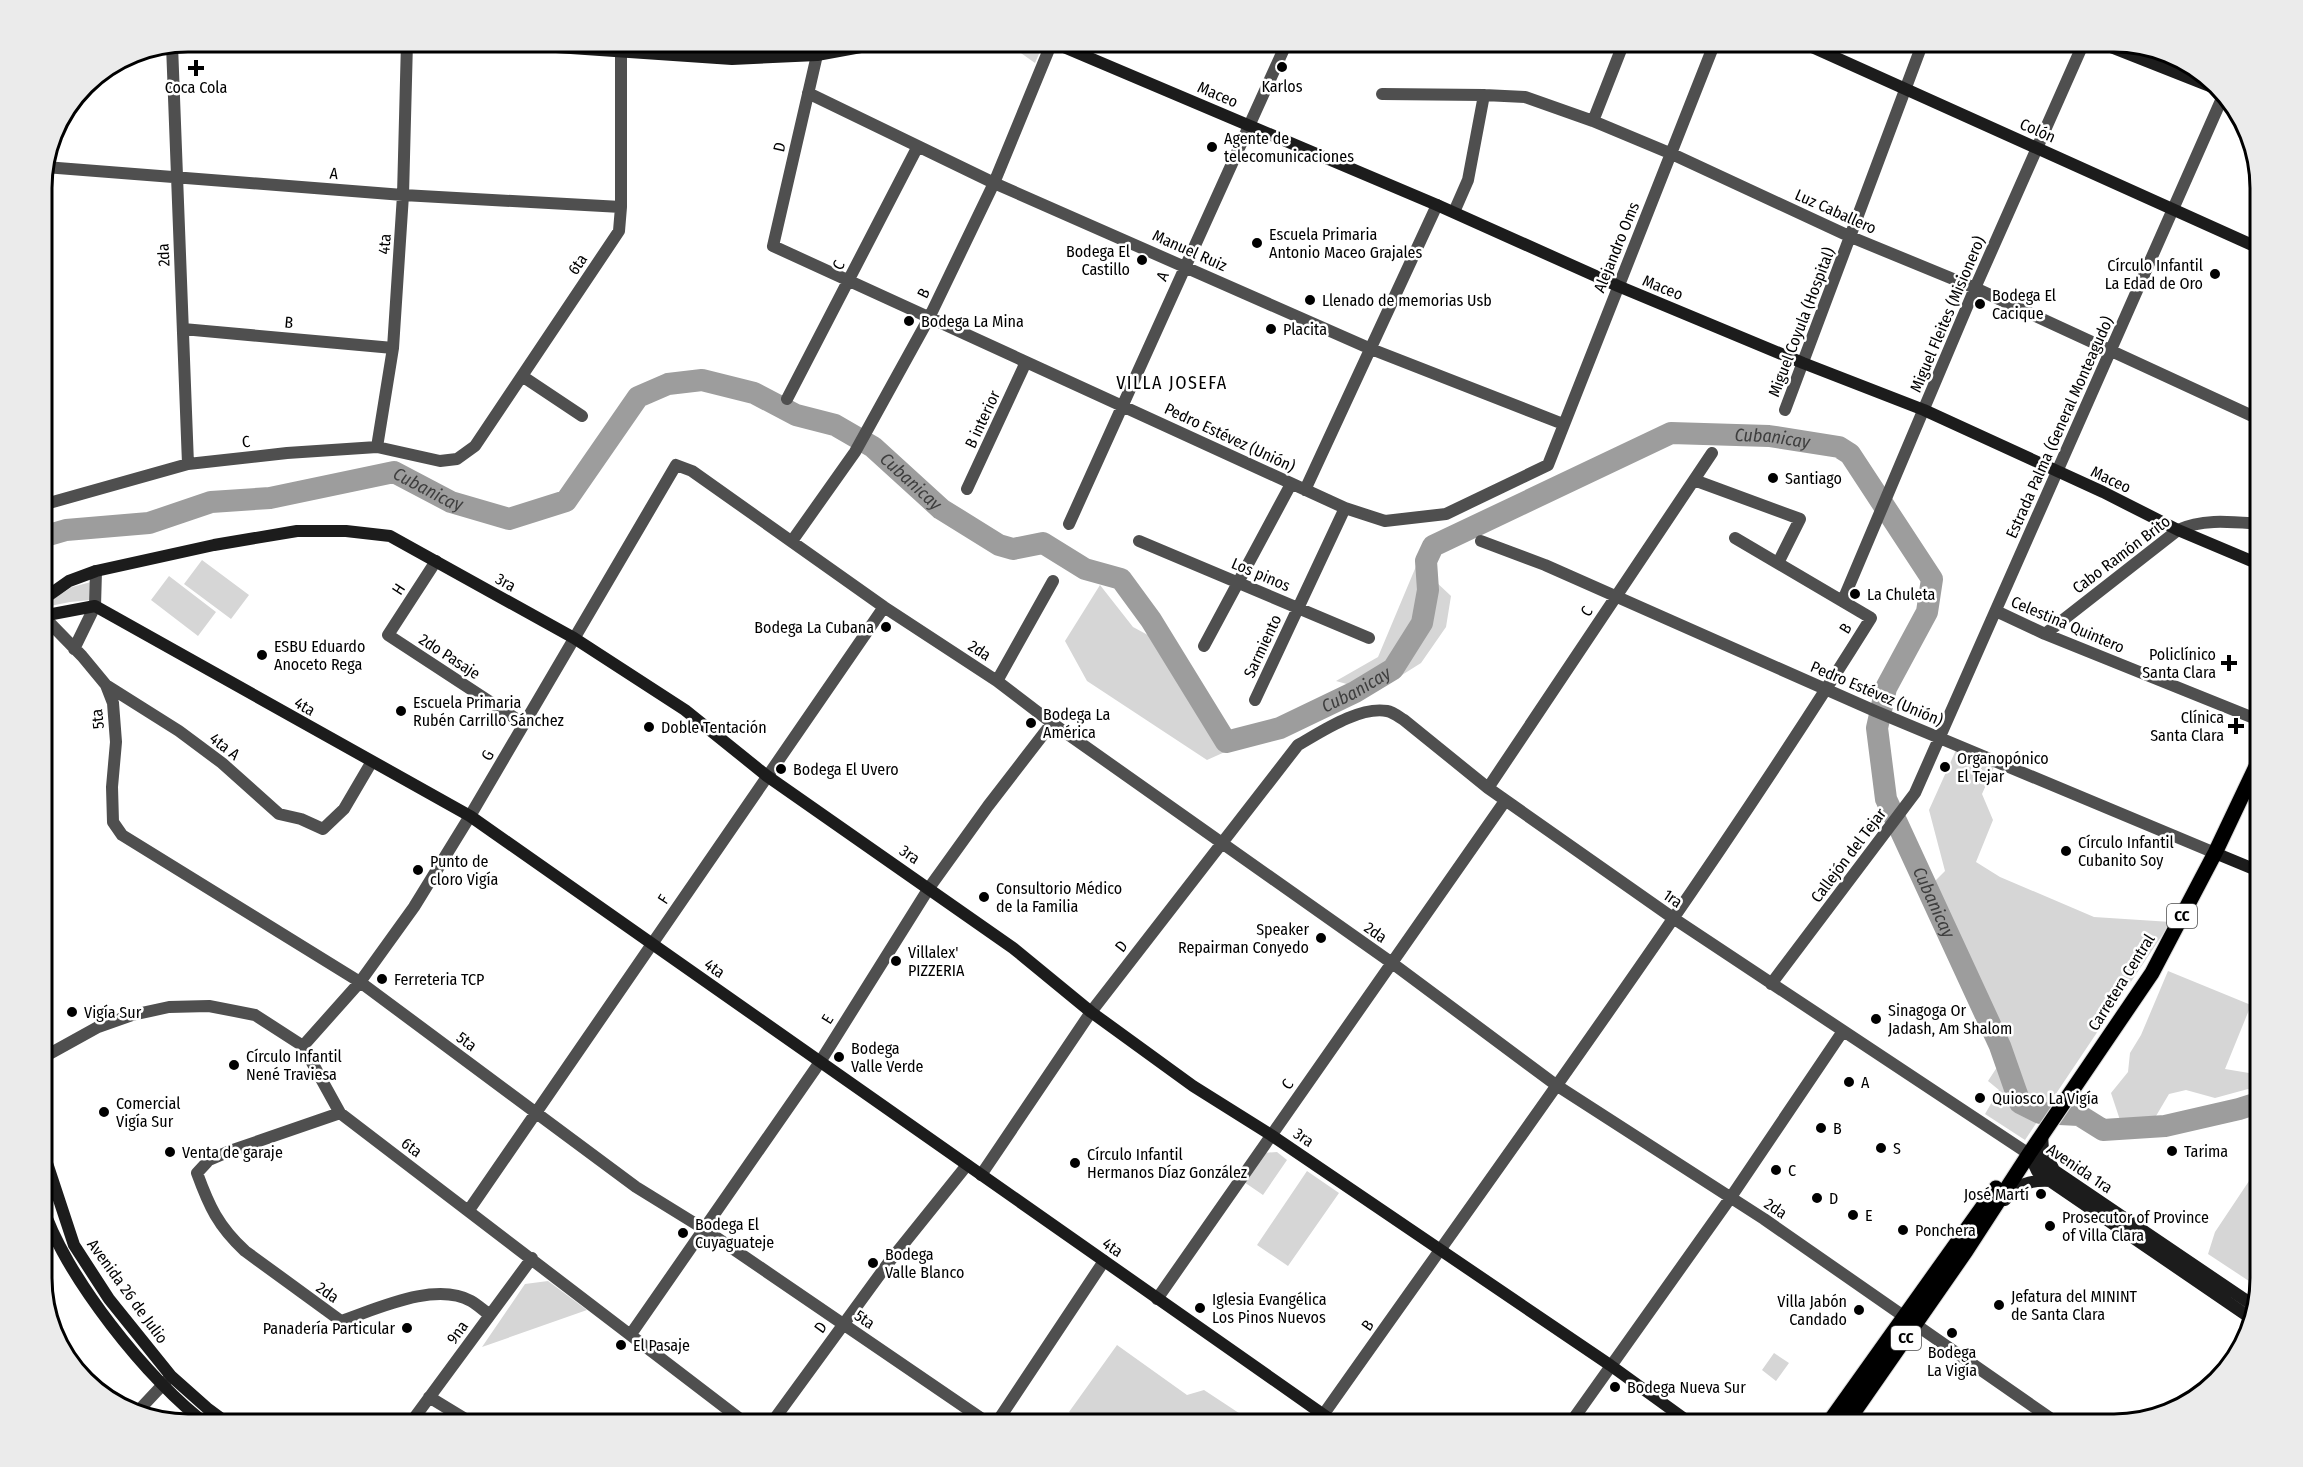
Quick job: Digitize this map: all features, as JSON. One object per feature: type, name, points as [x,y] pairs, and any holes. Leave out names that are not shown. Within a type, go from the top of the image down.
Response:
[{"type":"main road","name":"Carretera Central","points":[[1836,1414],[1909,1321],[1961,1248],[2008,1171],[2029,1154],[2152,973],[2216,853],[2250,780]]},
{"type":"main road","name":"Carretera Central","points":[[1852,1414],[1909,1321]]},
{"type":"street","name":"A","points":[[1069,524],[1282,52]]},
{"type":"street","points":[[1593,121],[1620,52]]},
{"type":"street","name":"Alejandro Oms","points":[[1548,465],[1711,52]]},
{"type":"street","name":"Colón","points":[[1823,52],[2250,244]]},
{"type":"street","name":"Miguel Coyula (Hospital)","points":[[1785,410],[1919,52]]},
{"type":"street","name":"Miguel Fleites (Misionero)","points":[[1843,600],[1975,288],[2080,52]]},
{"type":"street","name":"4ta","points":[[377,447],[393,348],[403,195],[407,53]]},
{"type":"street","name":"6ta","points":[[457,459],[475,447],[619,231],[621,53]]},
{"type":"street","points":[[646,53],[732,58],[830,53]]},
{"type":"street","points":[[706,57],[707,53]]},
{"type":"street","name":"B","points":[[792,542],[855,452],[929,318],[994,183],[1048,53]]},
{"type":"street","name":"Maceo","points":[[1077,53],[1454,212],[1618,286],[1803,363],[1924,410],[2103,492],[2178,530],[2250,560]]},
{"type":"street","points":[[2127,53],[2199,82]]},
{"type":"street","name":"2da","points":[[172,54],[188,464]]},
{"type":"street","name":"D","points":[[772,246],[817,55]]},
{"type":"street","name":"Manuel Ruiz","points":[[808,93],[994,183],[1371,349],[1563,424]]},
{"type":"street","name":"Luz Caballero","points":[[1382,94],[1525,97],[1593,121],[1672,154],[1851,237],[1975,288],[2250,415]]},
{"type":"street","points":[[1454,212],[1468,180],[1484,95]]},
{"type":"street","name":"Estrada Palma (General Monteagudo)","points":[[1940,739],[2220,103]]},
{"type":"street","name":"C","points":[[787,399],[918,146]]},
{"type":"street","name":"A","points":[[55,168],[403,195],[621,207]]},
{"type":"street","points":[[1305,490],[1437,205]]},
{"type":"street","name":"Pedro Estévez (Unión)","points":[[772,246],[1344,508],[1385,520],[1446,514],[1548,465]]},
{"type":"street","name":"B","points":[[183,329],[393,348]]},
{"type":"street","name":"B interior","points":[[967,489],[1026,362]]},
{"type":"street","points":[[522,376],[582,416]]},
{"type":"street","name":"C","points":[[53,502],[188,464],[287,453],[377,447],[440,461],[457,459]]},
{"type":"street","name":"C","points":[[1488,788],[1712,453]]},
{"type":"street","name":"2da","points":[[676,465],[692,471],[884,607],[997,681],[1052,723],[1392,963],[1556,1084],[1731,1197],[2044,1414]]},
{"type":"street","name":"G","points":[[303,1046],[360,982],[414,907],[676,465]]},
{"type":"street","points":[[1694,480],[1800,519],[1778,563]]},
{"type":"street","points":[[1204,646],[1291,484]]},
{"type":"street","name":"Sarmiento","points":[[1255,700],[1344,508]]},
{"type":"street","name":"Cabo Ramón Brito","points":[[2045,634],[2178,530],[2192,523],[2250,523]]},
{"type":"street","name":"3ra","points":[[53,592],[69,581],[96,571],[214,545],[297,531],[346,531],[390,537],[574,638],[685,710],[767,776],[1013,948],[1090,1012],[1193,1086],[1271,1135],[1440,1249],[1678,1414]]},
{"type":"street","points":[[1735,538],[1843,600]]},
{"type":"street","name":"Los pinos","points":[[1139,541],[1370,638]]},
{"type":"street","name":"Pedro Estévez (Unión)","points":[[1481,541],[1545,565],[1940,739],[2250,867]]},
{"type":"street","name":"H","points":[[388,635],[436,561]]},
{"type":"street","points":[[74,649],[95,606],[96,571]]},
{"type":"street","points":[[997,681],[1053,581]]},
{"type":"street","name":"B","points":[[1324,1414],[1673,918],[1826,690],[1871,618],[1843,600]]},
{"type":"street","name":"4ta","points":[[95,606],[371,763],[470,816],[1104,1261],[1312,1414]]},
{"type":"street","points":[[53,613],[95,606]]},
{"type":"street","name":"F","points":[[469,1210],[884,607]]},
{"type":"street","name":"Celestina Quintero","points":[[1996,611],[2045,634],[2250,717]]},
{"type":"street","name":"5ta","points":[[53,627],[106,685],[113,703],[116,742],[112,787],[113,822],[122,836],[360,982],[636,1187],[704,1229],[977,1414]]},
{"type":"street","name":"2do Pasaje","points":[[388,635],[524,724]]},
{"type":"street","name":"4ta A","points":[[106,685],[178,731],[222,764],[279,814],[301,819],[323,829],[344,809],[371,763]]},
{"type":"street","name":"1ra","points":[[1298,745],[1344,719],[1371,712],[1386,711],[1396,715],[1418,730],[1505,801],[1673,918],[2029,1154]]},
{"type":"street","name":"E","points":[[632,1335],[820,1062],[929,888],[1052,723]]},
{"type":"street","name":"Callejón del Tejar","points":[[1771,984],[1916,793],[1940,739]]},
{"type":"street","name":"D","points":[[981,1175],[1090,1012],[1298,745]]},
{"type":"street","name":"C","points":[[1157,1299],[1505,801]]},
{"type":"street","name":"6ta","points":[[53,1052],[98,1028],[132,1015],[169,1007],[209,1006],[255,1015],[303,1046],[340,1113],[735,1414]]},
{"type":"street","points":[[1577,1414],[1731,1197],[1843,1031]]},
{"type":"street","name":"2da","points":[[340,1113],[230,1151],[209,1160],[197,1173],[210,1209],[230,1238],[272,1272],[341,1321],[424,1294],[445,1294],[470,1300],[490,1315]]},
{"type":"street","points":[[1961,1248],[2013,1190],[2025,1183],[2053,1176],[2043,1150],[2042,1135]]},
{"type":"street","name":"Avenida 1ra","points":[[2029,1154],[2037,1171],[2053,1176],[2248,1302]]},
{"type":"street","name":"D","points":[[778,1414],[889,1262],[967,1165]]},
{"type":"street","name":"Avenida 1ra","points":[[2053,1176],[2245,1314]]},
{"type":"street","name":"Avenida 26 de Julio","points":[[53,1181],[74,1245],[109,1299],[167,1381],[215,1414]]},
{"type":"street","name":"Avenida 26 de Julio","points":[[53,1232],[62,1251],[100,1309],[198,1414]]},
{"type":"street","name":"9na","points":[[417,1414],[532,1258]]},
{"type":"street","points":[[1000,1414],[1104,1261]]},
{"type":"street","points":[[143,1406],[167,1381]]},
{"type":"street","points":[[429,1397],[457,1414]]},
{"type":"shaded area","points":[[1020,53],[1040,53],[1035,63]]},
{"type":"shaded area","points":[[202,560],[249,595],[231,619],[184,584]]},
{"type":"shaded area","points":[[1417,564],[1451,596],[1446,627],[1421,663],[1375,692],[1336,681],[1378,657]]},
{"type":"shaded area","points":[[169,576],[216,612],[198,636],[151,600]]},
{"type":"shaded area","points":[[91,582],[91,600],[53,605],[53,599],[72,587]]},
{"type":"shaded area","points":[[1100,585],[1133,627],[1170,647],[1216,709],[1236,747],[1207,760],[1087,681],[1065,641]]},
{"type":"shaded area","points":[[1956,750],[1994,767],[1982,794],[1993,820],[1976,862],[2000,877],[2094,917],[2171,922],[2025,1140],[1985,1114],[1999,1090],[1988,1081],[2007,1052],[1932,884],[1945,871],[1929,810]]},
{"type":"shaded area","points":[[2168,971],[2250,1005],[2225,1069],[2250,1073],[2250,1089],[2215,1098],[2186,1090],[2169,1094],[2156,1116],[2136,1122],[2120,1120],[2111,1093],[2128,1072],[2130,1053],[2141,1035]]},
{"type":"shaded area","points":[[1277,1152],[1287,1160],[1263,1195],[1244,1182],[1263,1153]]},
{"type":"shaded area","points":[[1307,1171],[1339,1193],[1288,1266],[1257,1245]]},
{"type":"shaded area","points":[[2250,1180],[2250,1282],[2208,1254],[2215,1232]]},
{"type":"shaded area","points":[[548,1281],[587,1310],[482,1347],[525,1284]]},
{"type":"shaded area","points":[[1117,1345],[1187,1395],[1204,1390],[1240,1414],[1072,1414],[1069,1412]]},
{"type":"shaded area","points":[[1774,1353],[1789,1363],[1776,1381],[1762,1370]]},
{"type":"waterway","name":"Cubanicay","points":[[53,534],[66,530],[149,523],[211,502],[270,498],[394,472],[451,502],[509,519],[566,501],[638,397],[668,384],[702,380],[754,393],[796,415],[835,425],[873,447],[941,509],[999,545],[1013,549],[1043,543],[1085,569],[1121,579],[1151,620],[1226,742],[1280,728],[1355,692],[1393,669],[1422,623],[1428,590],[1426,561],[1433,546],[1671,433],[1769,436],[1839,447],[1850,454],[1932,579],[1927,612],[1886,688],[1877,728],[1886,799],[2000,1046],[2020,1103],[2040,1113],[2079,1115],[2103,1130],[2165,1126],[2250,1106]]},
{"type":"place","name":"Karlos","points":[[1282,67]]},
{"type":"place","name":"Coca Cola","points":[[196,68]]},
{"type":"place","name":"Agente de telecomunicaciones","points":[[1212,147]]},
{"type":"place","name":"Escuela Primaria Antonio Maceo Grajales","points":[[1257,243]]},
{"type":"place","name":"Bodega El Castillo","points":[[1142,260]]},
{"type":"place","name":"Círculo Infantil La Edad de Oro","points":[[2215,274]]},
{"type":"place","name":"Llenado de memorias Usb","points":[[1310,300]]},
{"type":"place","name":"Bodega El Cacique","points":[[1980,304]]},
{"type":"place","name":"Bodega La Mina","points":[[909,321]]},
{"type":"place","name":"Placita","points":[[1271,329]]},
{"type":"place","name":"Santiago","points":[[1773,478]]},
{"type":"place","name":"La Chuleta","points":[[1855,594]]},
{"type":"place","name":"Bodega La Cubana","points":[[886,627]]},
{"type":"place","name":"ESBU Eduardo Anoceto Rega","points":[[262,655]]},
{"type":"place","name":"Policlínico Santa Clara","points":[[2229,663]]},
{"type":"place","name":"Escuela Primaria Rubén Carrillo Sánchez","points":[[401,711]]},
{"type":"place","name":"Bodega La América","points":[[1031,723]]},
{"type":"place","name":"Clínica Santa Clara","points":[[2236,726]]},
{"type":"place","name":"Doble Tentación","points":[[649,727]]},
{"type":"place","name":"Organopónico El Tejar","points":[[1945,767]]},
{"type":"place","name":"Bodega El Uvero","points":[[781,769]]},
{"type":"place","name":"Círculo Infantil Cubanito Soy","points":[[2066,851]]},
{"type":"place","name":"Punto de cloro Vigía","points":[[418,870]]},
{"type":"place","name":"Consultorio Médico de la Familia","points":[[984,897]]},
{"type":"place","name":"Speaker Repairman Conyedo","points":[[1321,938]]},
{"type":"place","name":"Villalex' PIZZERIA","points":[[896,961]]},
{"type":"place","name":"Ferreteria TCP","points":[[382,979]]},
{"type":"place","name":"Vigía Sur","points":[[72,1012]]},
{"type":"place","name":"Sinagoga Or Jadash, Am Shalom","points":[[1876,1019]]},
{"type":"place","name":"Bodega Valle Verde","points":[[839,1057]]},
{"type":"place","name":"Círculo Infantil Nené Traviesa","points":[[234,1065]]},
{"type":"place","name":"A","points":[[1849,1082]]},
{"type":"place","name":"Quiosco La Vigía","points":[[1980,1098]]},
{"type":"place","name":"Comercial Vigía Sur","points":[[104,1112]]},
{"type":"place","name":"B","points":[[1821,1128]]},
{"type":"place","name":"S","points":[[1881,1148]]},
{"type":"place","name":"Tarima","points":[[2172,1151]]},
{"type":"place","name":"Venta de garaje","points":[[170,1152]]},
{"type":"place","name":"Círculo Infantil Hermanos Díaz González","points":[[1075,1163]]},
{"type":"place","name":"C","points":[[1776,1170]]},
{"type":"place","name":"José Martí","points":[[2041,1194]]},
{"type":"place","name":"D","points":[[1817,1198]]},
{"type":"place","name":"E","points":[[1853,1215]]},
{"type":"place","name":"Prosecutor of Province of Villa Clara","points":[[2050,1226]]},
{"type":"place","name":"Ponchera","points":[[1903,1230]]},
{"type":"place","name":"Bodega El Cuyaguateje","points":[[683,1233]]},
{"type":"place","name":"Bodega Valle Blanco","points":[[873,1263]]},
{"type":"place","name":"Jefatura del MININT de Santa Clara","points":[[1999,1305]]},
{"type":"place","name":"Iglesia Evangélica Los Pinos Nuevos","points":[[1200,1308]]},
{"type":"place","name":"Villa Jabón Candado","points":[[1859,1310]]},
{"type":"place","name":"Panadería Particular","points":[[407,1328]]},
{"type":"place","name":"Bodega La Vigía","points":[[1952,1333]]},
{"type":"place","name":"El Pasaje","points":[[621,1345]]},
{"type":"place","name":"Bodega Nueva Sur","points":[[1615,1387]]},
{"type":"district","name":"VILLA JOSEFA","points":[[1172,383]]}]
